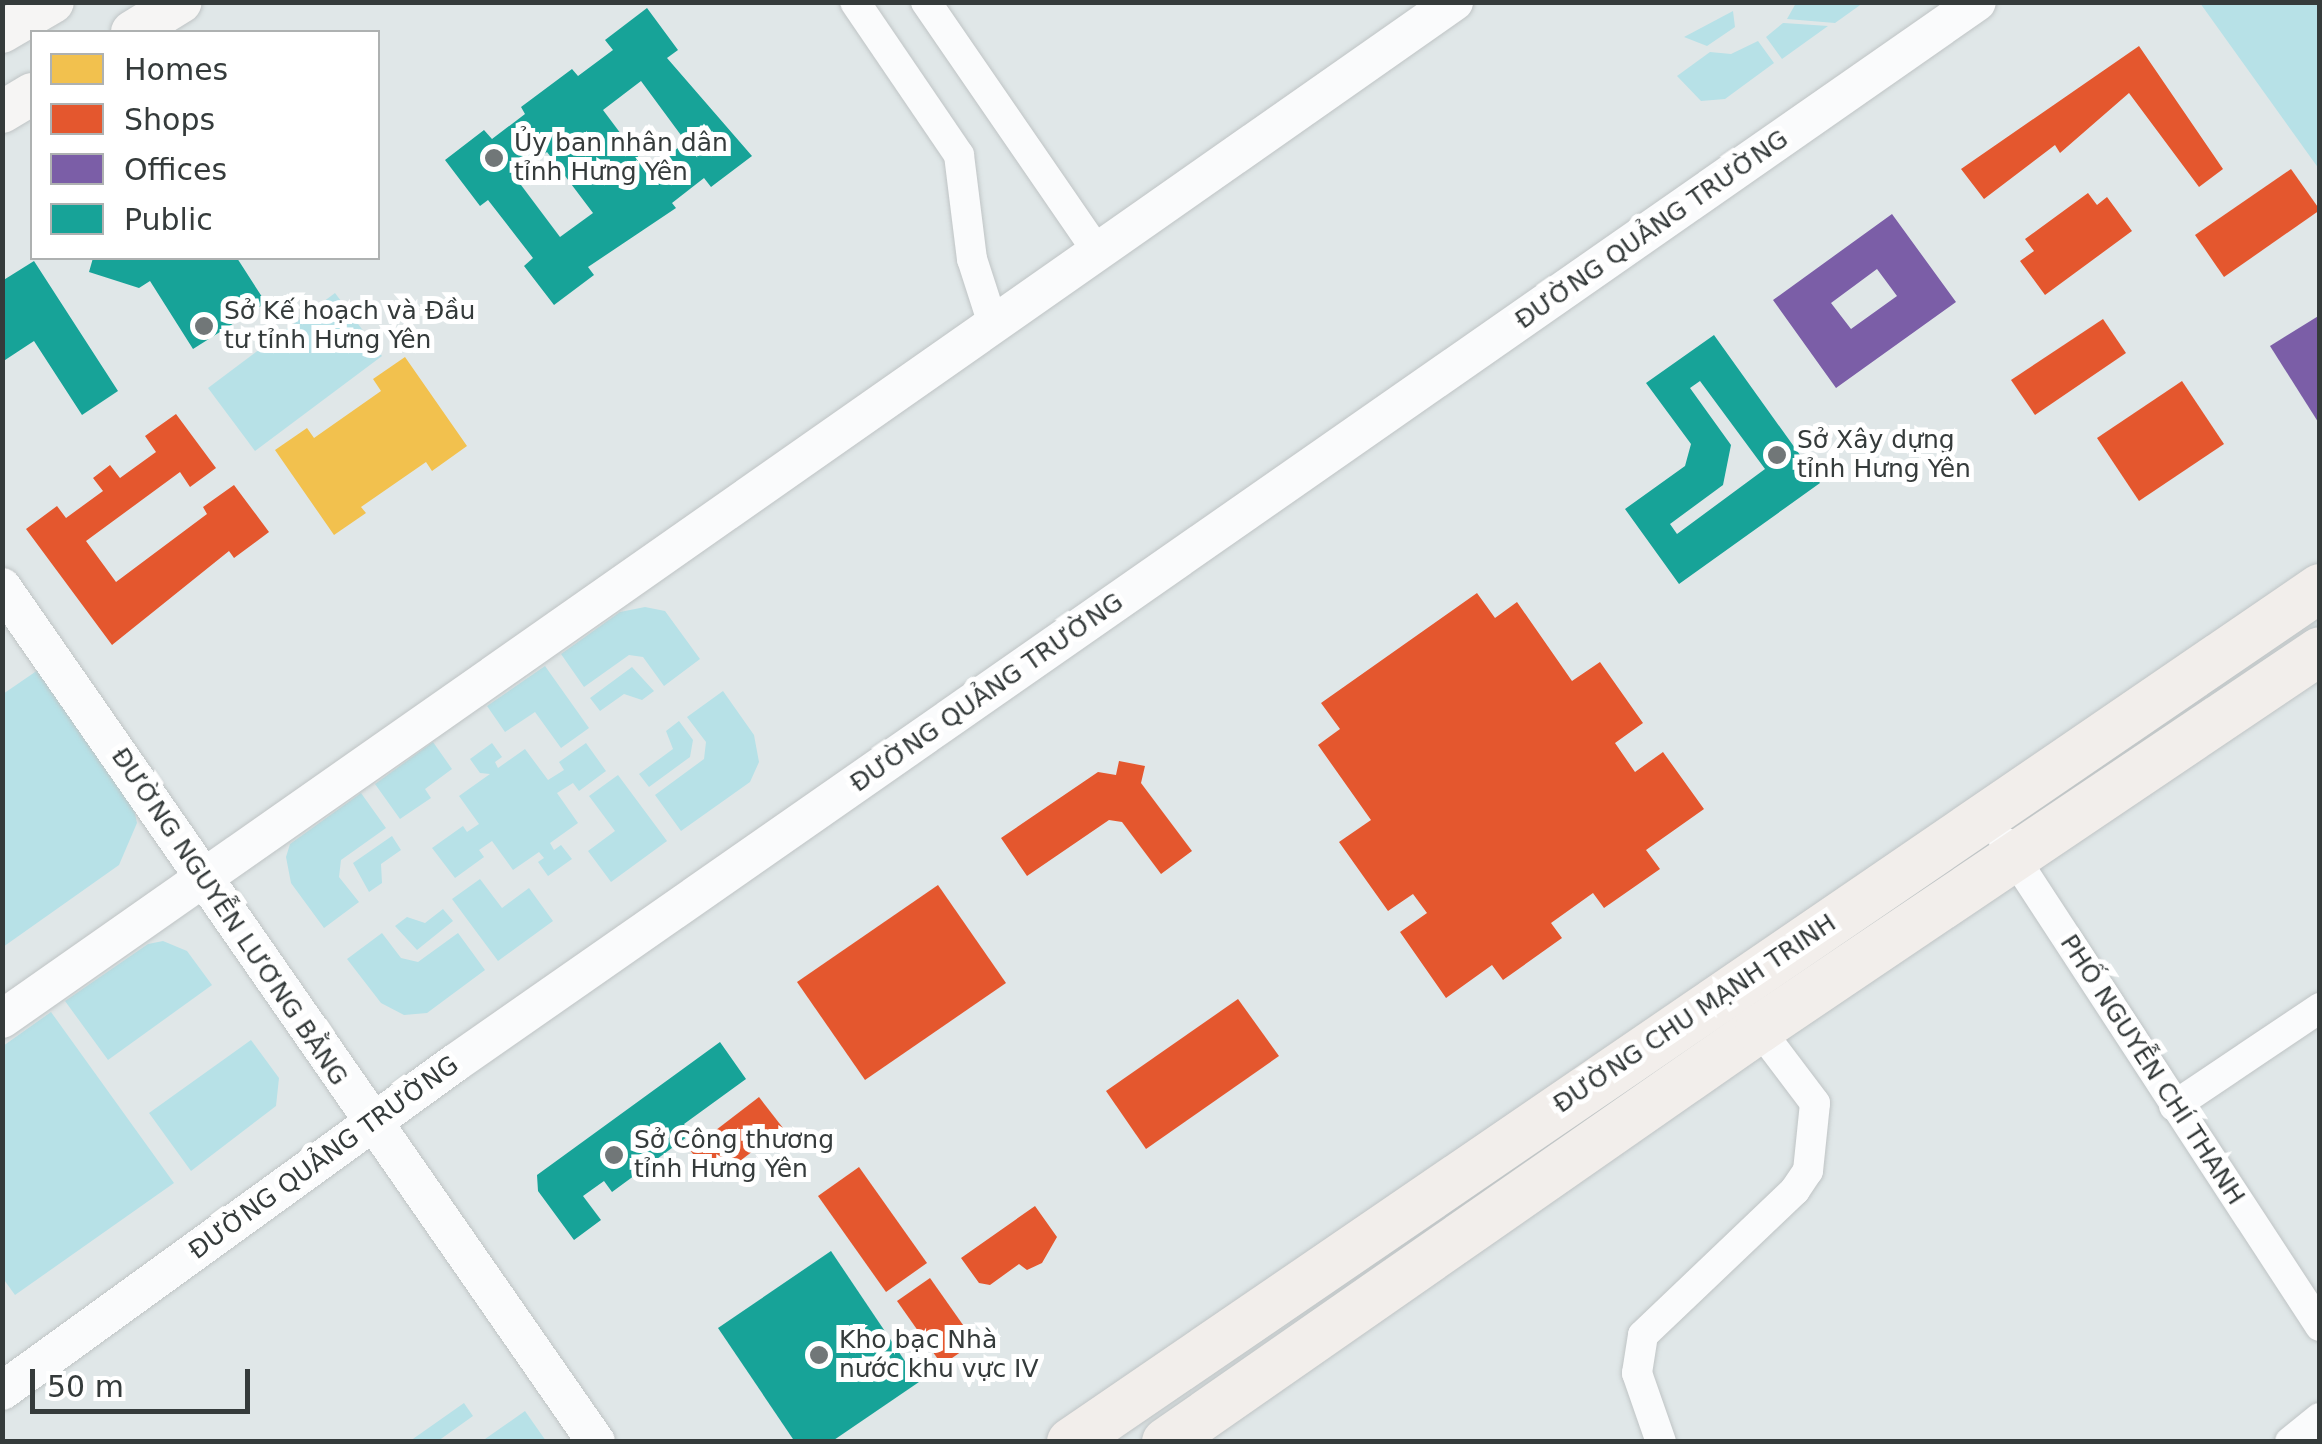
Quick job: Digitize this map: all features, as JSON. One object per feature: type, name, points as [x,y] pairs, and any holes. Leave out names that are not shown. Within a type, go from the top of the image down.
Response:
[{"type":"main road","points":[[2,32],[53,2]]},
{"type":"main road","points":[[135,30],[181,2]]},
{"type":"main road","points":[[2,112],[30,95]]},
{"type":"main road","name":"ĐƯỜNG CHU MẠNH TRINH","points":[[1071,1442],[2320,588]]},
{"type":"main road","name":"ĐƯỜNG CHU MẠNH TRINH","points":[[1166,1442],[1758,1029],[2320,651]]},
{"type":"street","points":[[855,2],[959,155],[972,259],[992,321]]},
{"type":"street","points":[[926,2],[1098,252]]},
{"type":"street","points":[[2,1019],[202,882],[992,321],[1098,252],[1454,2]]},
{"type":"street","name":"ĐƯỜNG QUẢNG TRƯỜNG","points":[[2,1391],[371,1125],[1977,2]]},
{"type":"street","name":"ĐƯỜNG NGUYỄN LƯƠNG BẰNG","points":[[2,588],[371,1125],[596,1442]]},
{"type":"street","name":"PHỐ NGUYỄN CHÍ THANH","points":[[1987,814],[2320,1326]]},
{"type":"street","points":[[2174,1106],[2320,1008]]},
{"type":"street","points":[[1662,1442],[1637,1373],[1643,1335],[1795,1190],[1808,1170],[1816,1103],[1758,1029]]},
{"type":"street","points":[[2290,1442],[2320,1418]]},
{"type":"shaded area","points":[[1796,2],[1863,3],[1835,23],[1787,19]]},
{"type":"shaded area","points":[[2200,3],[2319,3],[2319,169]]},
{"type":"shaded area","points":[[1733,11],[1735,27],[1707,46],[1684,37]]},
{"type":"shaded area","points":[[1783,23],[1828,26],[1782,59],[1766,37]]},
{"type":"shaded area","points":[[1758,41],[1774,63],[1725,99],[1701,101],[1677,76],[1710,52],[1731,54]]},
{"type":"shaded area","points":[[335,293],[382,356],[255,451],[208,388]]},
{"type":"shaded area","points":[[645,607],[665,611],[700,659],[664,686],[643,657],[629,655],[584,687],[561,654],[620,612]]},
{"type":"shaded area","points":[[545,666],[589,728],[561,748],[535,712],[505,732],[487,706]]},
{"type":"shaded area","points":[[632,667],[654,691],[642,700],[624,694],[600,711],[590,698]]},
{"type":"shaded area","points":[[38,670],[133,804],[137,823],[119,865],[3,947],[3,694]]},
{"type":"shaded area","points":[[723,691],[754,735],[759,762],[750,782],[681,831],[655,795],[704,759],[706,742],[687,717]]},
{"type":"shaded area","points":[[679,721],[693,740],[690,757],[649,787],[639,774],[673,749],[666,731]]},
{"type":"shaded area","points":[[433,742],[452,769],[425,789],[431,798],[400,819],[375,784]]},
{"type":"shaded area","points":[[492,743],[502,757],[495,762],[498,768],[525,749],[548,780],[564,770],[559,762],[586,743],[606,771],[579,791],[573,783],[557,793],[578,823],[550,843],[554,850],[561,845],[572,859],[548,876],[538,862],[544,858],[539,852],[513,870],[492,841],[479,850],[484,857],[455,878],[432,848],[463,826],[467,832],[479,824],[459,796],[490,774],[480,773],[470,759]]},
{"type":"shaded area","points":[[618,775],[667,841],[611,882],[588,851],[615,831],[589,796]]},
{"type":"shaded area","points":[[361,793],[386,828],[341,860],[339,877],[359,902],[324,928],[291,883],[286,857],[290,844]]},
{"type":"shaded area","points":[[392,836],[401,850],[381,864],[382,883],[369,892],[353,863]]},
{"type":"shaded area","points":[[480,879],[502,908],[529,888],[553,921],[498,961],[452,899]]},
{"type":"shaded area","points":[[443,909],[453,921],[417,950],[395,926],[407,917],[425,923]]},
{"type":"shaded area","points":[[382,933],[401,958],[418,962],[458,933],[485,970],[427,1013],[404,1015],[381,1003],[347,959]]},
{"type":"shaded area","points":[[163,941],[187,951],[212,985],[108,1060],[65,1001],[148,944]]},
{"type":"shaded area","points":[[51,1012],[174,1183],[15,1295],[2,1277],[3,1046]]},
{"type":"shaded area","points":[[251,1040],[279,1078],[276,1106],[191,1171],[149,1113]]},
{"type":"shaded area","points":[[464,1403],[473,1416],[438,1441],[410,1441]]},
{"type":"shaded area","points":[[525,1411],[546,1441],[485,1440],[485,1439]]},
{"type":"building: Homes","points":[[405,357],[467,446],[432,471],[426,462],[361,507],[366,513],[334,535],[275,450],[307,428],[314,438],[381,391],[373,379]]},
{"type":"building: Shops","points":[[2139,46],[2223,169],[2199,187],[2129,93],[2060,153],[2055,145],[1984,199],[1961,169]]},
{"type":"building: Shops","points":[[2291,169],[2320,210],[2224,277],[2195,235]]},
{"type":"building: Shops","points":[[2088,193],[2097,205],[2107,197],[2132,231],[2045,295],[2020,261],[2034,251],[2025,239]]},
{"type":"building: Shops","points":[[2103,319],[2126,353],[2035,415],[2011,380]]},
{"type":"building: Shops","points":[[2182,381],[2224,444],[2139,501],[2097,438]]},
{"type":"building: Shops","points":[[176,414],[216,468],[190,487],[180,472],[86,541],[116,582],[207,514],[203,507],[234,485],[269,532],[234,558],[229,551],[112,645],[26,529],[57,506],[66,518],[103,491],[93,478],[110,465],[120,478],[156,452],[145,436]]},
{"type":"building: Shops","points":[[1477,593],[1495,618],[1517,602],[1572,681],[1600,662],[1643,723],[1615,743],[1635,772],[1663,752],[1704,809],[1646,850],[1660,869],[1604,908],[1593,893],[1551,923],[1562,938],[1503,980],[1492,965],[1446,998],[1400,932],[1427,913],[1413,894],[1388,911],[1339,842],[1371,820],[1318,745],[1340,729],[1321,703]]},
{"type":"building: Shops","points":[[1119,761],[1145,766],[1141,783],[1192,851],[1161,874],[1122,822],[1109,820],[1027,876],[1001,838],[1098,772],[1116,775]]},
{"type":"building: Shops","points":[[938,885],[1006,983],[865,1080],[797,982]]},
{"type":"building: Shops","points":[[1238,999],[1279,1056],[1146,1149],[1106,1091]]},
{"type":"building: Shops","points":[[759,1097],[783,1128],[714,1181],[690,1150]]},
{"type":"building: Shops","points":[[859,1167],[927,1263],[886,1292],[818,1196]]},
{"type":"building: Shops","points":[[1035,1206],[1057,1237],[1042,1263],[1027,1270],[1019,1264],[990,1285],[979,1283],[961,1258]]},
{"type":"building: Shops","points":[[930,1278],[975,1342],[942,1365],[897,1301]]},
{"type":"building: Offices","points":[[1892,214],[1956,302],[1836,388],[1773,300]],"holes":[[[1877,269],[1897,296],[1851,329],[1831,303]]]},
{"type":"building: Offices","points":[[2320,315],[2320,425],[2270,346]]},
{"type":"building: Public","name":"Ủy ban nhân dân tỉnh Hưng Yên","points":[[647,8],[678,50],[667,58],[752,156],[711,187],[704,178],[672,203],[676,208],[588,267],[594,275],[554,305],[524,266],[533,258],[488,200],[480,206],[445,160],[484,130],[492,139],[525,114],[521,107],[572,69],[578,76],[613,50],[605,40]],"holes":[[[641,81],[686,142],[648,170],[603,110]],[[547,152],[593,213],[560,237],[515,177]]]},
{"type":"building: Public","name":"Sở Kế hoạch và Đầu tư tỉnh Hưng Yên","points":[[92,260],[238,260],[266,303],[193,349],[150,281],[139,288],[89,272]]},
{"type":"building: Public","points":[[34,261],[118,391],[82,415],[34,341],[2,362],[2,281]]},
{"type":"building: Public","name":"Sở Xây dựng tỉnh Hưng Yên","points":[[1714,335],[1820,483],[1679,584],[1625,509],[1685,466],[1691,444],[1646,383]],"holes":[[[1700,381],[1765,469],[1677,534],[1670,524],[1723,485],[1731,445],[1690,388]]]},
{"type":"building: Public","name":"Sở Công thương tỉnh Hưng Yên","points":[[720,1042],[746,1079],[684,1124],[691,1134],[612,1192],[604,1181],[583,1196],[601,1220],[574,1240],[538,1191],[537,1175]]},
{"type":"building: Public","name":"Kho bạc Nhà nước khu vực IV","points":[[831,1251],[919,1382],[831,1442],[795,1442],[718,1328]]},
{"type":"place","name":"Ủy ban nhân dân tỉnh Hưng Yên","points":[[494,158]]},
{"type":"place","name":"Sở Kế hoạch và Đầu tư tỉnh Hưng Yên","points":[[204,326]]},
{"type":"place","name":"Sở Xây dựng tỉnh Hưng Yên","points":[[1777,455]]},
{"type":"place","name":"Sở Công thương tỉnh Hưng Yên","points":[[614,1155]]},
{"type":"place","name":"Kho bạc Nhà nước khu vực IV","points":[[819,1355]]}]
